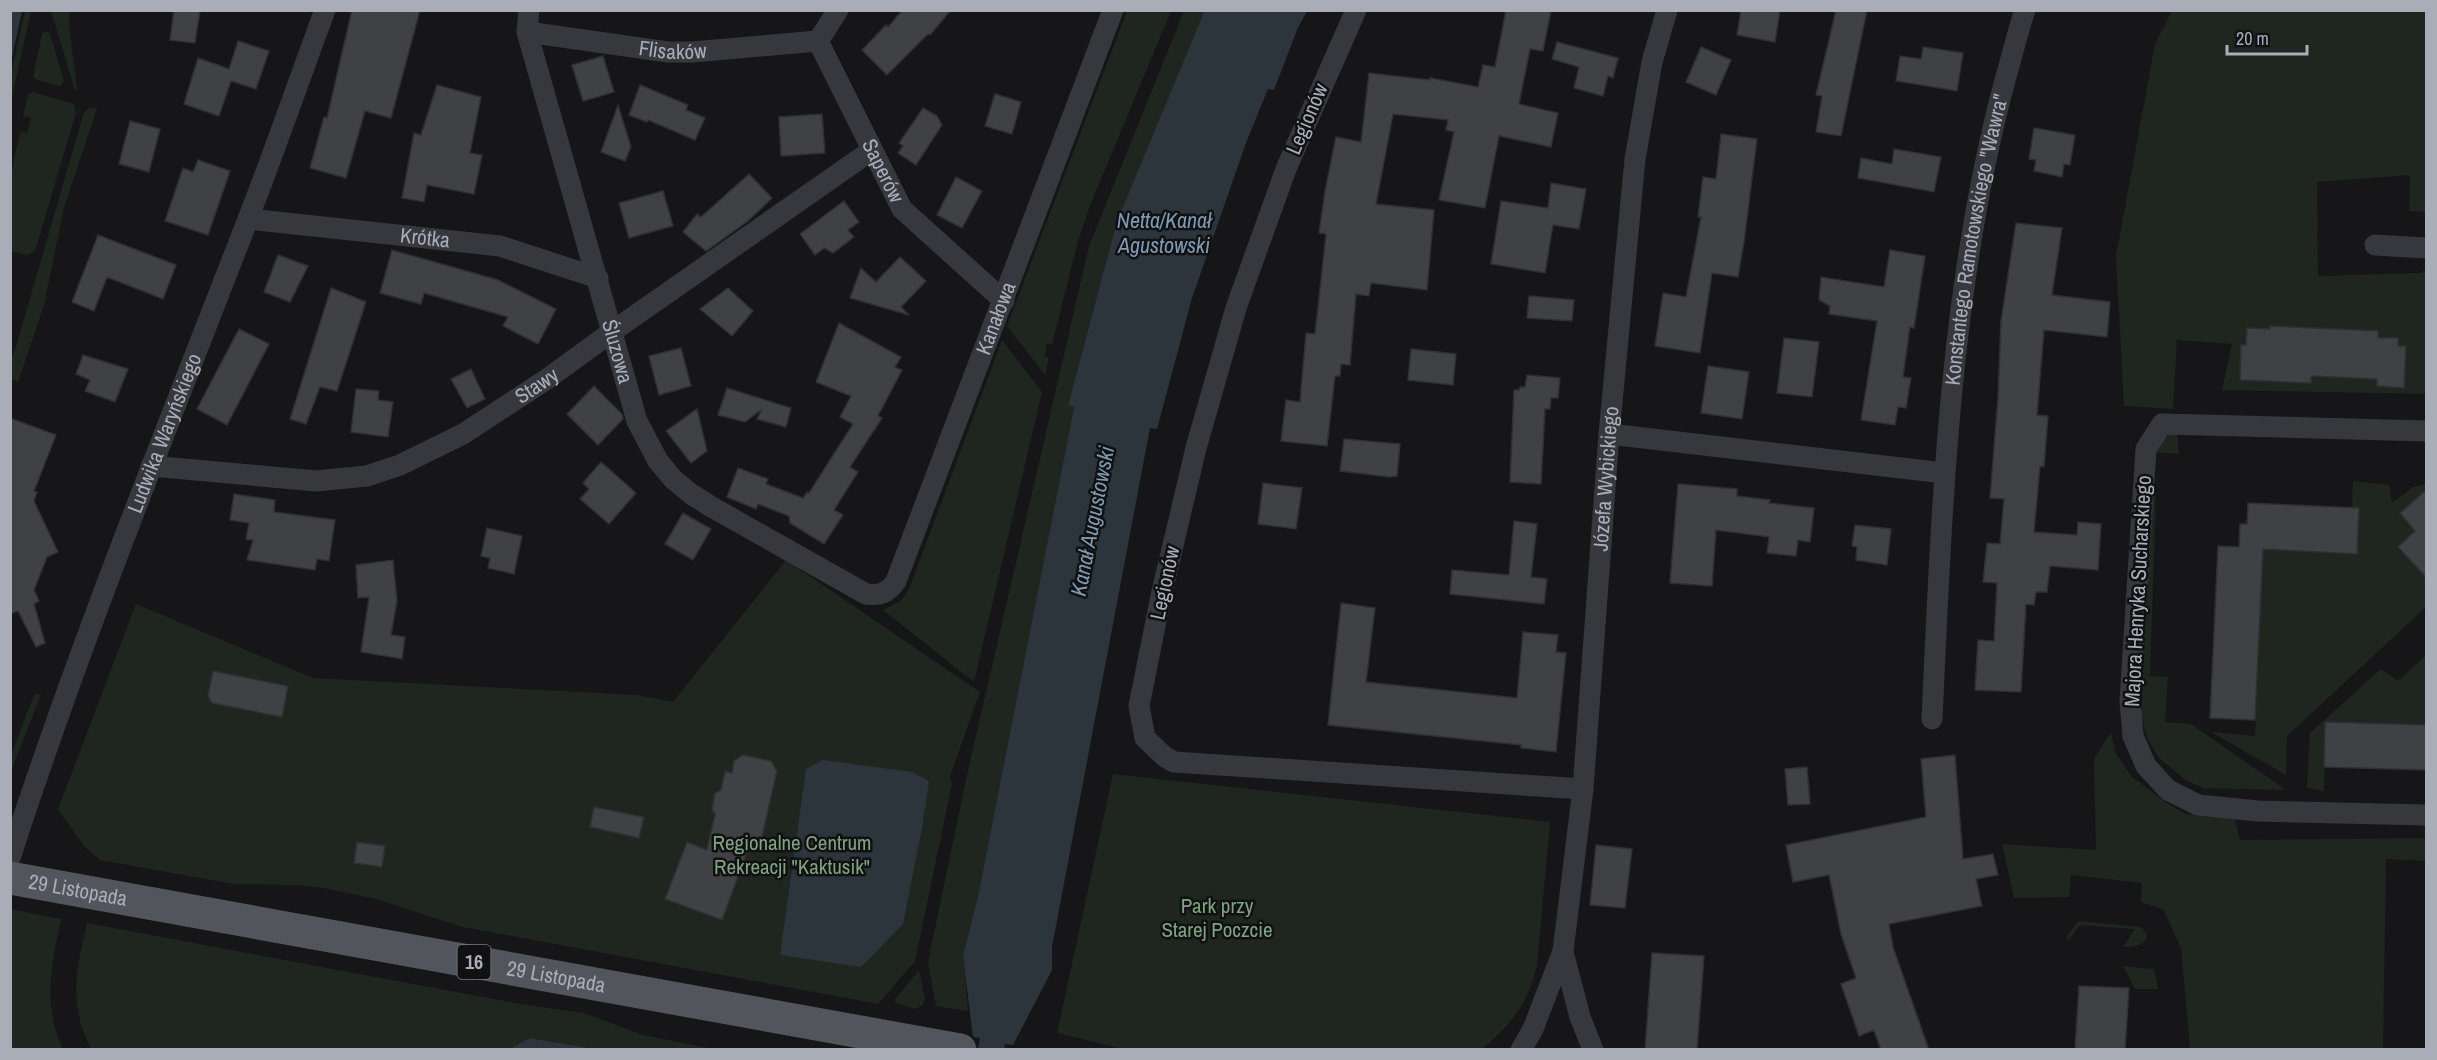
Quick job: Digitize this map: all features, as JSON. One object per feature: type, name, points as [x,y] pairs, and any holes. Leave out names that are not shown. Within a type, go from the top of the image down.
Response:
[{"type":"main road","name":"29 Listopada","points":[[10,878],[949,1048]]},
{"type":"street","name":"Ludwika Waryńskiego","points":[[10,858],[79,658],[248,219],[325,10]]},
{"type":"street","name":"Śluzowa","points":[[529,10],[527,33],[637,421],[658,461],[673,479],[710,507],[855,588]]},
{"type":"street","points":[[818,41],[838,10]]},
{"type":"street","name":"Kanałowa","points":[[855,588],[876,596],[891,589],[896,581],[1113,10]]},
{"type":"street","name":"Legionów","points":[[1356,10],[1286,169],[1236,308],[1196,448],[1161,596],[1139,706],[1144,738],[1174,762],[1583,789]]},
{"type":"street","name":"Józefa Wybickiego","points":[[1521,1050],[1533,1029],[1563,951],[1583,789],[1609,434],[1635,159],[1652,62],[1667,10]]},
{"type":"street","name":"Konstantego Ramotowskiego \"Wawra\"","points":[[1932,719],[1944,473],[1969,243],[1993,126],[2025,10]]},
{"type":"street","name":"Flisaków","points":[[527,33],[669,52],[818,41]]},
{"type":"street","name":"Saperów","points":[[818,41],[902,209],[1004,301]]},
{"type":"street","name":"Stawy","points":[[151,466],[316,482],[367,476],[400,465],[463,434],[547,380],[613,331],[872,150]]},
{"type":"street","name":"Krótka","points":[[248,219],[500,246],[598,278]]},
{"type":"street","points":[[2375,245],[2427,248]]},
{"type":"street","name":"Majora Henryka Sucharskiego","points":[[2427,430],[2162,424],[2146,449],[2130,700],[2133,736],[2146,766],[2169,790],[2198,805],[2258,811],[2427,815]]},
{"type":"street","points":[[1609,434],[1944,473]]},
{"type":"street","name":"Józefa Wybickiego","points":[[1563,951],[1580,1017],[1593,1050]]},
{"type":"green space","points":[[25,11],[31,11],[11,102],[11,74]]},
{"type":"green space","points":[[51,11],[70,11],[69,22],[77,91],[75,90]]},
{"type":"green space","points":[[1127,11],[1171,11],[1089,208],[1078,241],[1052,345],[1047,344],[1045,356],[1049,358],[1045,375],[1007,326]]},
{"type":"green space","points":[[1184,11],[1205,11],[1117,221],[1068,404],[1074,407],[978,896],[963,956],[968,1011],[936,1006],[928,962],[968,770],[1089,246]]},
{"type":"green space","points":[[2172,11],[2426,11],[2426,212],[2409,211],[2410,175],[2317,182],[2318,276],[2421,273],[2426,269],[2426,394],[2222,390],[2232,344],[2177,340],[2173,409],[2124,406],[2116,256],[2155,44]]},
{"type":"green space","points":[[46,31],[50,34],[64,81],[60,86],[33,77],[42,34]]},
{"type":"green space","points":[[33,92],[74,104],[76,113],[35,251],[27,255],[11,251],[11,174],[20,132],[27,133],[31,118],[23,116],[28,95]]},
{"type":"green space","points":[[90,107],[97,109],[64,208],[44,305],[18,382],[11,379],[11,357],[84,112]]},
{"type":"green space","points":[[1002,340],[1042,392],[974,682],[883,610],[901,601],[909,589]]},
{"type":"green space","points":[[2177,428],[2179,454],[2153,452],[2146,435]]},
{"type":"green space","points":[[2353,481],[2389,485],[2392,503],[2413,487],[2426,484],[2426,489],[2400,513],[2415,531],[2398,547],[2426,578],[2426,607],[2287,736],[2286,775],[2211,732],[2255,736],[2263,549],[2357,554],[2359,508],[2352,508]]},
{"type":"green space","points":[[2150,486],[2156,487],[2150,676],[2168,677],[2165,722],[2191,724],[2286,790],[2203,788],[2184,779],[2158,757],[2148,739],[2141,717]]},
{"type":"green space","name":"Regionalne Centrum Rekreacji \"Kaktusik\"","points":[[786,560],[980,692],[950,776],[952,784],[915,961],[878,1004],[463,927],[376,899],[324,888],[299,885],[234,884],[100,860],[84,846],[58,809],[136,604],[313,678],[637,695],[673,702]]},
{"type":"green space","points":[[2426,655],[2426,725],[2325,722],[2324,791],[2307,788],[2310,733],[2381,669],[2398,681]]},
{"type":"green space","points":[[34,695],[41,695],[11,771],[11,755]]},
{"type":"green space","points":[[2111,732],[2115,752],[2132,777],[2186,814],[2208,817],[2234,816],[2240,840],[2426,838],[2426,861],[2386,859],[2383,1049],[2190,1049],[2181,948],[2163,909],[2141,902],[2142,883],[2071,875],[2069,897],[2014,898],[2002,844],[2096,850],[2094,759]]},
{"type":"green space","name":"Park przy Starej Poczcie","points":[[1113,774],[1550,822],[1537,965],[1524,1002],[1502,1031],[1481,1050],[1127,1050],[1057,1033]]},
{"type":"green space","points":[[10,909],[61,919],[52,968],[51,1001],[57,1033],[63,1049],[11,1049]]},
{"type":"green space","points":[[2078,921],[2141,927],[2147,937],[2138,945],[2123,947],[2135,929],[2080,925],[2067,942],[2067,936]]},
{"type":"green space","points":[[87,923],[521,1004],[584,1013],[643,1035],[713,1049],[595,1049],[530,1038],[510,1050],[91,1049],[79,1017],[76,987]]},
{"type":"green space","points":[[2123,966],[2154,969],[2158,989],[2135,989]]},
{"type":"green space","points":[[919,970],[925,1000],[923,1005],[915,1009],[895,1002],[895,999]]},
{"type":"water","name":"Netta/Kanał Agustowski","points":[[1205,10],[1307,11],[1297,30],[1274,90],[1268,89],[1246,143],[1192,298],[1157,429],[1150,428],[1052,947],[1052,970],[1013,1045],[1005,1044],[1004,1049],[978,1049],[980,1038],[973,1037],[963,956],[978,896],[1074,407],[1068,405],[1117,221]]},
{"type":"water","points":[[10,11],[22,11],[11,62]]},
{"type":"water","points":[[823,760],[912,772],[929,781],[903,924],[861,967],[780,955],[806,769]]},
{"type":"water","points":[[530,1038],[595,1049],[510,1049]]},
{"type":"pier","points":[[791,857],[827,862],[826,874],[789,869]]},
{"type":"building","points":[[174,10],[200,10],[195,43],[170,40]]},
{"type":"building","points":[[352,10],[420,10],[391,118],[365,111],[346,178],[310,168],[324,117],[327,118]]},
{"type":"building","points":[[900,10],[951,10],[930,35],[928,34],[887,75],[862,50],[886,25],[888,27],[901,12]]},
{"type":"building","points":[[1506,10],[1551,10],[1543,51],[1530,49],[1519,104],[1558,113],[1551,147],[1499,136],[1485,208],[1439,200],[1454,132],[1446,130],[1448,120],[1393,114],[1376,204],[1434,210],[1427,290],[1371,283],[1369,296],[1356,294],[1350,365],[1341,364],[1340,376],[1335,376],[1327,446],[1281,441],[1286,400],[1300,402],[1306,333],[1315,334],[1326,234],[1319,233],[1336,137],[1361,142],[1369,73],[1430,80],[1430,78],[1478,87],[1483,65],[1495,67]]},
{"type":"building","points":[[1741,10],[1780,10],[1775,42],[1737,35]]},
{"type":"building","points":[[1836,10],[1867,10],[1841,136],[1816,132],[1822,96],[1816,95]]},
{"type":"building","points":[[238,41],[269,51],[256,89],[231,81],[219,116],[184,104],[198,58],[229,69]]},
{"type":"building","points":[[1557,42],[1618,58],[1613,78],[1608,76],[1603,96],[1574,88],[1579,67],[1552,59]]},
{"type":"building","points":[[1701,47],[1731,60],[1716,95],[1686,82]]},
{"type":"building","points":[[1923,47],[1963,53],[1957,91],[1896,81],[1900,56],[1921,59]]},
{"type":"building","points":[[603,56],[614,92],[583,101],[572,65]]},
{"type":"building","points":[[437,85],[481,97],[470,153],[482,155],[474,194],[427,185],[424,202],[402,198],[414,133],[421,135]]},
{"type":"building","points":[[640,85],[688,105],[686,110],[705,118],[695,140],[648,120],[647,122],[629,115]]},
{"type":"building","points":[[995,94],[1021,102],[1012,134],[985,126]]},
{"type":"building","points":[[618,105],[631,147],[625,161],[601,152]]},
{"type":"building","points":[[923,108],[937,116],[942,125],[916,165],[898,153],[903,146],[899,143]]},
{"type":"building","points":[[822,114],[825,153],[781,156],[779,117]]},
{"type":"building","points":[[130,121],[160,129],[149,172],[119,164]]},
{"type":"building","points":[[2034,128],[2075,135],[2070,165],[2064,164],[2062,177],[2034,171],[2036,160],[2029,159]]},
{"type":"building","points":[[1721,134],[1757,139],[1738,277],[1712,273],[1700,353],[1655,346],[1663,293],[1686,297],[1701,217],[1698,217],[1703,177],[1716,179]]},
{"type":"building","points":[[1894,149],[1941,157],[1934,192],[1858,178],[1861,158],[1892,164]]},
{"type":"building","points":[[198,160],[230,171],[208,235],[165,221],[183,168],[193,172]]},
{"type":"building","points":[[749,174],[772,198],[748,221],[706,251],[683,232],[697,214],[701,217]]},
{"type":"building","points":[[956,177],[982,191],[962,228],[937,215]]},
{"type":"building","points":[[1551,183],[1586,189],[1579,229],[1553,225],[1545,273],[1491,264],[1501,201],[1548,208]]},
{"type":"building","points":[[663,191],[673,226],[629,238],[619,203]]},
{"type":"building","points":[[844,201],[859,222],[848,230],[854,237],[833,253],[824,248],[815,255],[800,234]]},
{"type":"building","points":[[2016,223],[2062,228],[2052,295],[2110,302],[2107,337],[2044,330],[2037,415],[2048,416],[2044,467],[2040,466],[2034,532],[2077,535],[2078,522],[2101,524],[2098,570],[2050,566],[2047,592],[2036,592],[2034,605],[2026,604],[2021,692],[1975,690],[1978,640],[1994,641],[1997,583],[1983,582],[1987,543],[2000,544],[2004,499],[1990,498],[2001,321]]},
{"type":"building","points":[[98,235],[176,265],[163,299],[107,277],[94,311],[72,302]]},
{"type":"building","points":[[392,250],[498,280],[556,309],[538,344],[503,326],[508,317],[424,293],[421,304],[380,293]]},
{"type":"building","points":[[1890,250],[1925,256],[1914,328],[1910,327],[1903,377],[1911,378],[1906,408],[1898,407],[1895,425],[1861,420],[1877,321],[1829,314],[1830,306],[1819,300],[1821,277],[1884,287]]},
{"type":"building","points":[[278,255],[308,266],[290,302],[264,292]]},
{"type":"building","points":[[900,257],[926,281],[901,307],[909,315],[850,298],[861,268],[876,282]]},
{"type":"building","points":[[331,288],[366,302],[337,391],[320,387],[306,424],[290,419]]},
{"type":"building","points":[[728,288],[753,311],[732,336],[700,309]]},
{"type":"building","points":[[1529,296],[1574,300],[1572,321],[1527,318]]},
{"type":"building","points":[[839,323],[901,357],[895,367],[902,370],[878,416],[882,418],[850,467],[858,472],[834,510],[843,515],[824,544],[790,523],[789,516],[758,504],[756,509],[727,497],[738,468],[768,479],[766,484],[803,498],[807,492],[809,493],[853,424],[840,417],[851,396],[816,382]]},
{"type":"building","points":[[2270,326],[2378,331],[2378,338],[2398,338],[2398,346],[2406,346],[2404,388],[2377,386],[2377,379],[2311,376],[2311,383],[2240,380],[2241,345],[2246,345],[2247,328],[2270,329]]},
{"type":"building","points":[[239,329],[269,344],[227,425],[197,409]]},
{"type":"building","points":[[1784,338],[1819,342],[1812,397],[1777,393]]},
{"type":"building","points":[[681,348],[691,386],[659,395],[649,356]]},
{"type":"building","points":[[1411,349],[1456,354],[1453,385],[1408,380]]},
{"type":"building","points":[[83,355],[128,369],[115,402],[85,391],[90,380],[76,374]]},
{"type":"building","points":[[1708,366],[1749,372],[1742,419],[1701,413]]},
{"type":"building","points":[[471,369],[485,399],[467,408],[451,379]]},
{"type":"building","points":[[1527,375],[1560,378],[1558,398],[1551,398],[1550,409],[1545,409],[1541,484],[1510,482],[1514,390],[1525,387]]},
{"type":"building","points":[[594,386],[622,414],[623,419],[598,445],[567,414]]},
{"type":"building","points":[[727,388],[791,408],[786,427],[757,419],[762,409],[745,422],[718,415]]},
{"type":"building","points":[[356,389],[379,391],[378,400],[393,402],[388,437],[351,432]]},
{"type":"building","points":[[697,409],[707,451],[691,463],[666,431]]},
{"type":"building","points":[[10,418],[56,435],[34,491],[37,492],[34,501],[58,552],[47,557],[34,590],[39,601],[34,604],[45,643],[36,647],[18,611],[10,614]]},
{"type":"building","points":[[1344,439],[1400,444],[1397,476],[1340,471]]},
{"type":"building","points":[[601,462],[636,493],[609,524],[580,499],[589,489],[583,483]]},
{"type":"building","points":[[1263,483],[1302,488],[1296,529],[1258,524]]},
{"type":"building","points":[[1678,484],[1737,489],[1737,496],[1770,500],[1769,503],[1814,508],[1810,542],[1798,540],[1796,556],[1767,553],[1769,537],[1716,530],[1712,586],[1670,583]]},
{"type":"building","points":[[2427,489],[2427,578],[2398,547],[2415,531],[2400,513]]},
{"type":"building","points":[[234,494],[275,500],[274,512],[335,520],[329,561],[317,559],[315,570],[247,560],[253,540],[246,539],[249,523],[230,520]]},
{"type":"building","points":[[2248,503],[2359,508],[2357,554],[2263,549],[2255,720],[2210,718],[2218,546],[2239,547],[2240,524],[2247,524]]},
{"type":"building","points":[[683,513],[711,529],[693,560],[665,544]]},
{"type":"building","points":[[1514,521],[1537,524],[1531,577],[1547,579],[1544,604],[1450,594],[1452,570],[1509,575]]},
{"type":"building","points":[[1855,525],[1891,529],[1887,565],[1856,560],[1857,547],[1852,546]]},
{"type":"building","points":[[487,528],[522,536],[514,574],[488,568],[490,558],[481,556]]},
{"type":"building","points":[[393,560],[397,601],[391,635],[405,637],[402,659],[361,652],[369,597],[358,598],[356,565]]},
{"type":"building","points":[[1341,603],[1375,608],[1366,682],[1517,698],[1523,632],[1558,635],[1556,652],[1566,653],[1556,752],[1521,748],[1521,745],[1328,725]]},
{"type":"building","points":[[213,671],[288,686],[282,717],[212,703],[208,696]]},
{"type":"building","points":[[2325,722],[2427,725],[2427,770],[2324,767]]},
{"type":"building","points":[[743,755],[771,761],[777,771],[760,845],[752,843],[748,850],[722,920],[665,899],[687,842],[707,850],[715,814],[712,809],[715,793],[721,790],[725,771],[732,773],[734,761]]},
{"type":"building","points":[[1955,755],[1963,859],[1993,854],[1998,875],[1976,879],[1982,906],[1889,924],[1893,947],[1929,1050],[1881,1050],[1874,1030],[1859,1036],[1841,984],[1856,978],[1841,934],[1829,875],[1793,882],[1786,845],[1926,817],[1921,759]]},
{"type":"building","points":[[1807,767],[1810,804],[1788,805],[1785,769]]},
{"type":"building","points":[[594,807],[644,817],[639,838],[590,827]]},
{"type":"building","points":[[357,842],[385,846],[382,867],[354,863]]},
{"type":"building","points":[[1596,845],[1632,849],[1625,908],[1590,905]]},
{"type":"building","points":[[1652,953],[1704,956],[1697,1050],[1645,1050]]},
{"type":"building","points":[[2079,986],[2129,988],[2125,1050],[2075,1050]]},
{"type":"water label","name":"Kanał Augustowski","points":[[1092,521]]}]
